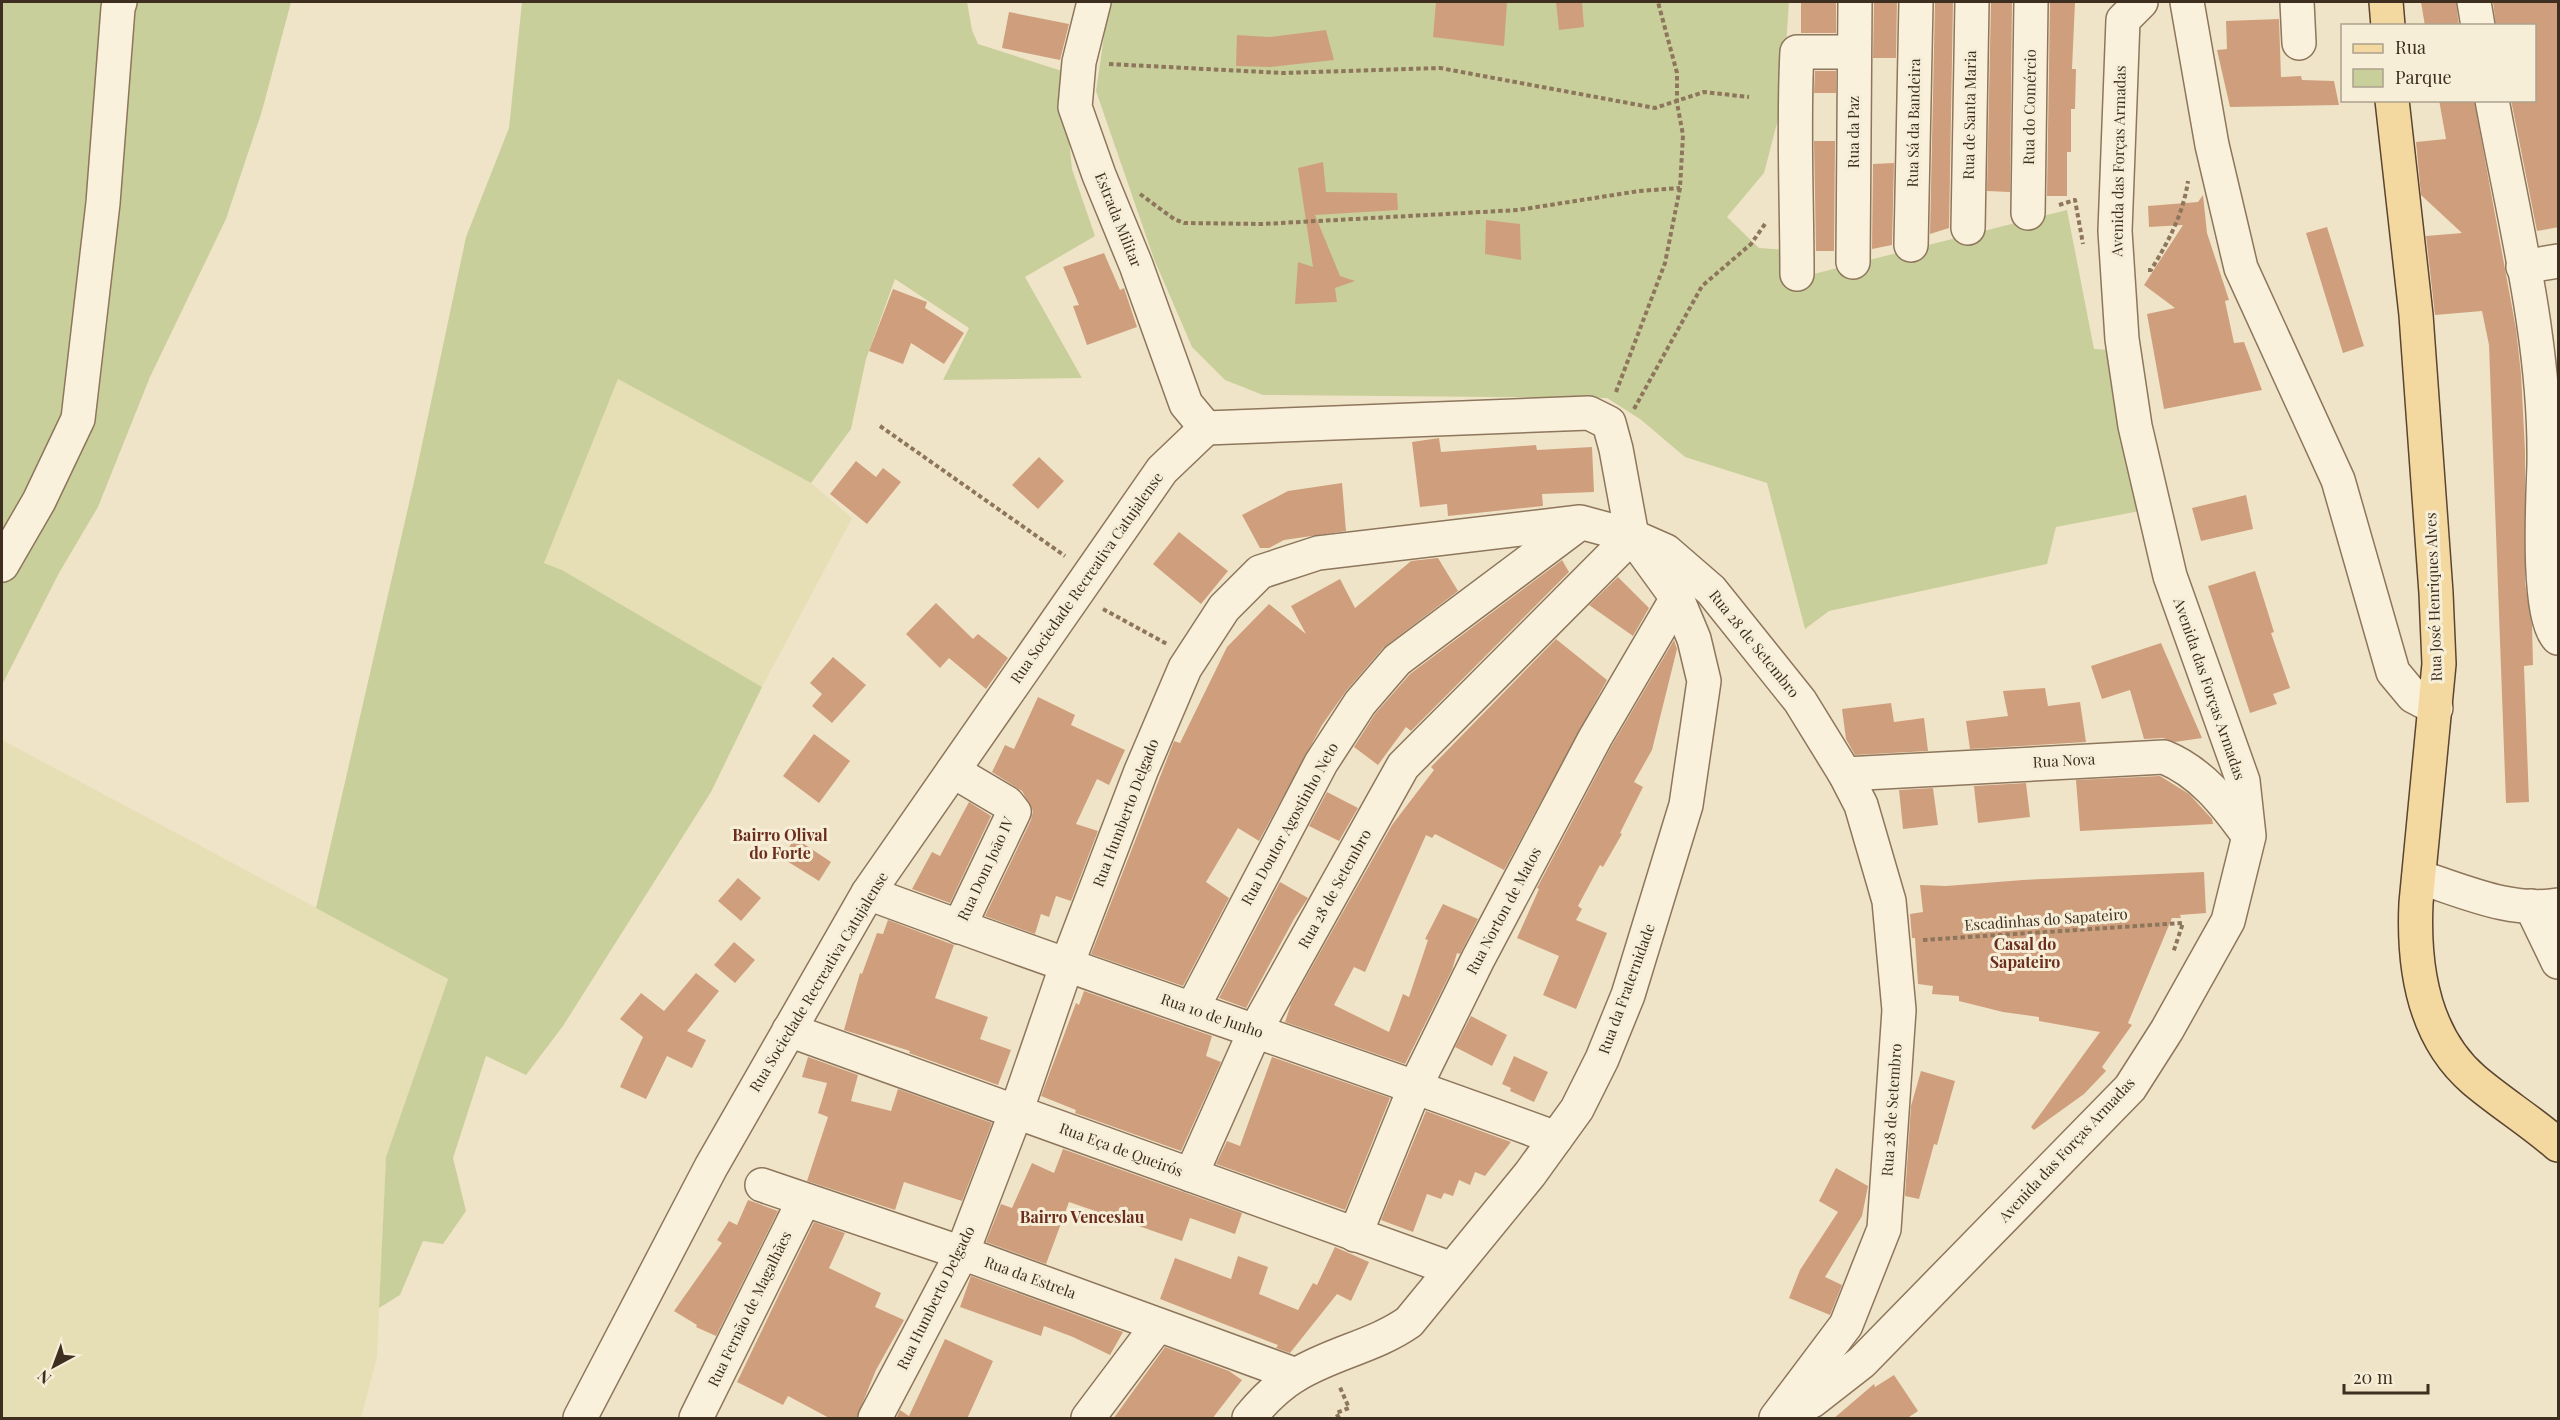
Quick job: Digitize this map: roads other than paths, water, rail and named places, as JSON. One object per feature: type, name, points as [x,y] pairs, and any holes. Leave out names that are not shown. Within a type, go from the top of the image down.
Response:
[{"type":"main road","points":[[2386,2],[2388,24]]},
{"type":"main road","name":"Rua José Henriques Alves","points":[[2392,102],[2416,315],[2436,581],[2439,664],[2415,921],[2416,959],[2429,1015],[2441,1040],[2457,1063],[2473,1080],[2559,1145]]},
{"type":"street","points":[[2,565],[39,501],[78,419],[103,203],[120,2]]},
{"type":"street","name":"Estrada Militar","points":[[1094,2],[1079,62],[1075,106],[1186,404],[1206,428]]},
{"type":"street","name":"Rua da Paz","points":[[1853,262],[1855,2]]},
{"type":"street","name":"Rua Sá da Bandeira","points":[[1911,245],[1916,2]]},
{"type":"street","name":"Rua de Santa Maria","points":[[1968,228],[1972,2]]},
{"type":"street","name":"Rua do Comércio","points":[[2028,213],[2031,2]]},
{"type":"street","points":[[2297,2],[2299,43]]},
{"type":"street","points":[[2474,2],[2478,24]]},
{"type":"street","points":[[2182,6],[2241,268],[2338,480],[2391,666],[2404,687],[2413,696],[2436,708]]},
{"type":"street","name":"Avenida das Forças Armadas","points":[[1775,1418],[1812,1401],[1862,1362],[2130,1088],[2167,1030],[2228,921],[2249,836],[2243,781],[2167,565],[2135,426],[2122,339],[2115,231],[2129,8]]},
{"type":"street","points":[[1797,274],[1794,111],[1797,52],[1854,52]]},
{"type":"street","points":[[2492,102],[2523,267],[2541,383],[2544,578],[2548,614],[2556,636],[2559,638]]},
{"type":"street","points":[[2523,267],[2559,261]]},
{"type":"street","points":[[1206,428],[1589,413],[1609,423],[1632,536]]},
{"type":"street","name":"Rua Sociedade Recreativa Catujalense","points":[[580,1419],[711,1167],[868,893],[1162,470],[1206,428]]},
{"type":"street","name":"Rua Humberto Delgado","points":[[875,1419],[962,1253],[1016,1112],[1066,967],[1141,771],[1191,658],[1224,608],[1260,572],[1318,554],[1580,522],[1632,536]]},
{"type":"street","name":"Rua Doutor Agostinho Neto","points":[[1192,1009],[1321,763],[1360,703],[1397,660],[1580,522]]},
{"type":"street","name":"Rua da Fraternidade","points":[[1249,1419],[1262,1402],[1296,1375],[1393,1333],[1409,1322],[1556,1138],[1582,1099],[1602,1059],[1628,995],[1686,805],[1704,681],[1694,639],[1677,598],[1632,536]]},
{"type":"street","name":"Rua 28 de Setembro","points":[[1191,1175],[1255,1031],[1403,766],[1632,536],[1666,552],[1711,590],[1800,701],[1845,774],[1861,805],[1889,900],[1899,1010],[1884,1229],[1846,1325],[1775,1418]]},
{"type":"street","name":"Rua Norton de Matos","points":[[1355,1234],[1415,1087],[1478,959],[1595,738],[1677,598]]},
{"type":"street","name":"Rua Nova","points":[[1845,774],[2164,757],[2182,765],[2224,800],[2249,836]]},
{"type":"street","name":"Rua Dom Joāo IV","points":[[953,771],[1007,803],[1014,812],[959,927]]},
{"type":"street","points":[[2419,876],[2478,897],[2545,906],[2559,962]]},
{"type":"street","name":"Rua 10 de Junho","points":[[868,893],[1066,967],[1192,1009],[1556,1138]]},
{"type":"street","name":"Rua Eça de Queirós","points":[[789,1029],[1452,1269]]},
{"type":"street","name":"Rua da Estrela","points":[[762,1185],[962,1253],[1296,1375]]},
{"type":"street","name":"Rua Fernão de Magalhães","points":[[696,1419],[804,1200]]},
{"type":"street","points":[[1088,1419],[1158,1325]]},
{"type":"district","name":"Bairro Olival do Forte","points":[[780,844]]},
{"type":"district","name":"Casal do Sapateiro","points":[[2025,953]]},
{"type":"district","name":"Bairro Venceslau","points":[[1082,1217]]}]
